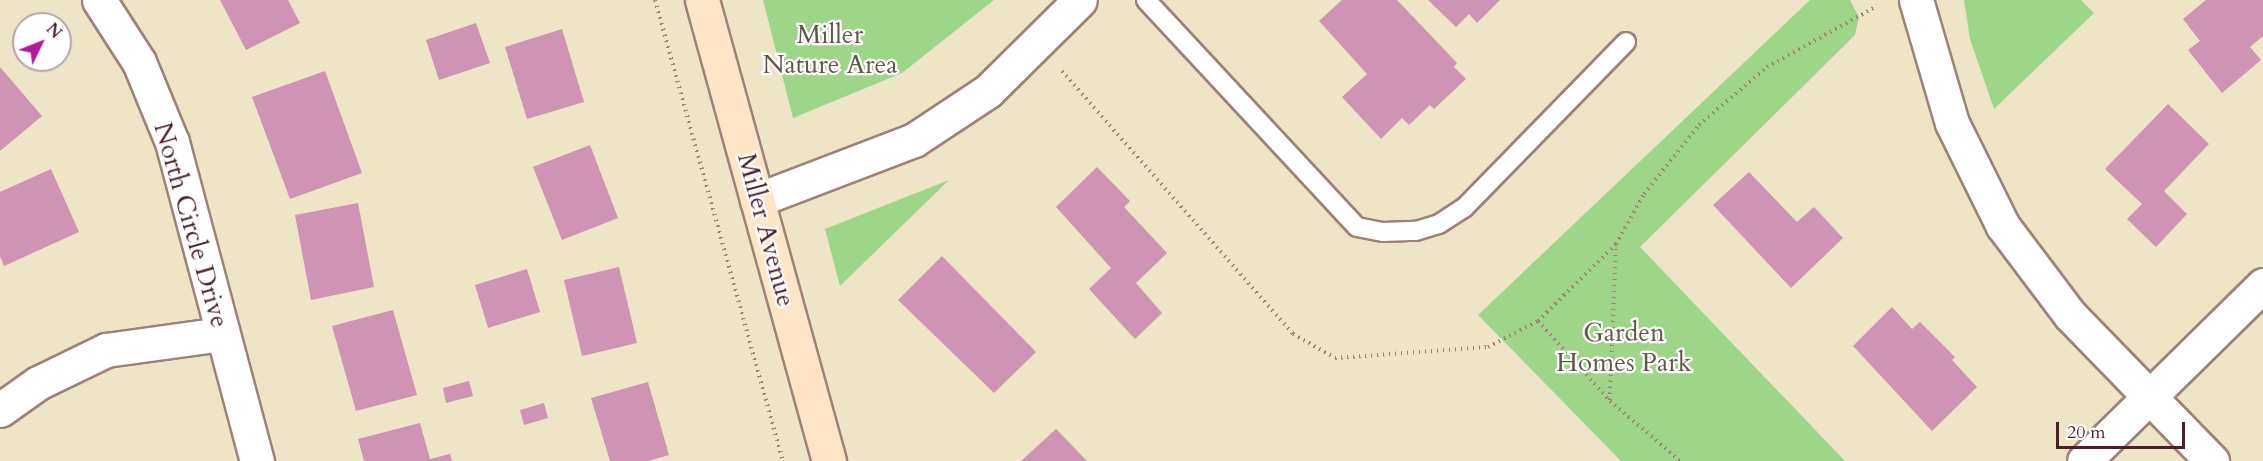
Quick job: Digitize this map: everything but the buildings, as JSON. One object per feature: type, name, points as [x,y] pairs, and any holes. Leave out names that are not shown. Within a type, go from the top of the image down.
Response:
[{"type":"main road","name":"Miller Avenue","points":[[702,0],[829,461]]},
{"type":"street","name":"North Circle Drive","points":[[99,0],[139,62],[172,142],[221,334],[257,461]]},
{"type":"street","points":[[757,200],[914,140],[988,91],[1080,0]]},
{"type":"street","points":[[1916,0],[1952,123],[2003,226],[2070,315],[2151,395],[2212,461]]},
{"type":"street","points":[[2084,461],[2263,285]]},
{"type":"street","points":[[0,410],[38,383],[106,350],[221,334]]},
{"type":"lane","points":[[1146,0],[1357,227],[1383,232],[1416,231],[1439,224],[1464,208],[1626,42]]},
{"type":"path","points":[[655,0],[783,461]]},
{"type":"path","points":[[1859,17],[1886,0]]},
{"type":"path","points":[[1610,401],[1616,244]]},
{"type":"path","points":[[1538,321],[1610,401],[1680,461]]},
{"type":"green space","name":"Miller Nature Area","points":[[763,0],[994,0],[902,73],[793,118]]},
{"type":"green space","name":"Garden Homes Park","points":[[1810,0],[1850,0],[1859,17],[1855,35],[1640,247],[1845,461],[1621,461],[1478,315]]},
{"type":"green space","points":[[1964,0],[2081,0],[2094,13],[1994,109],[1970,39]]},
{"type":"green space","points":[[949,180],[840,286],[825,229]]}]
